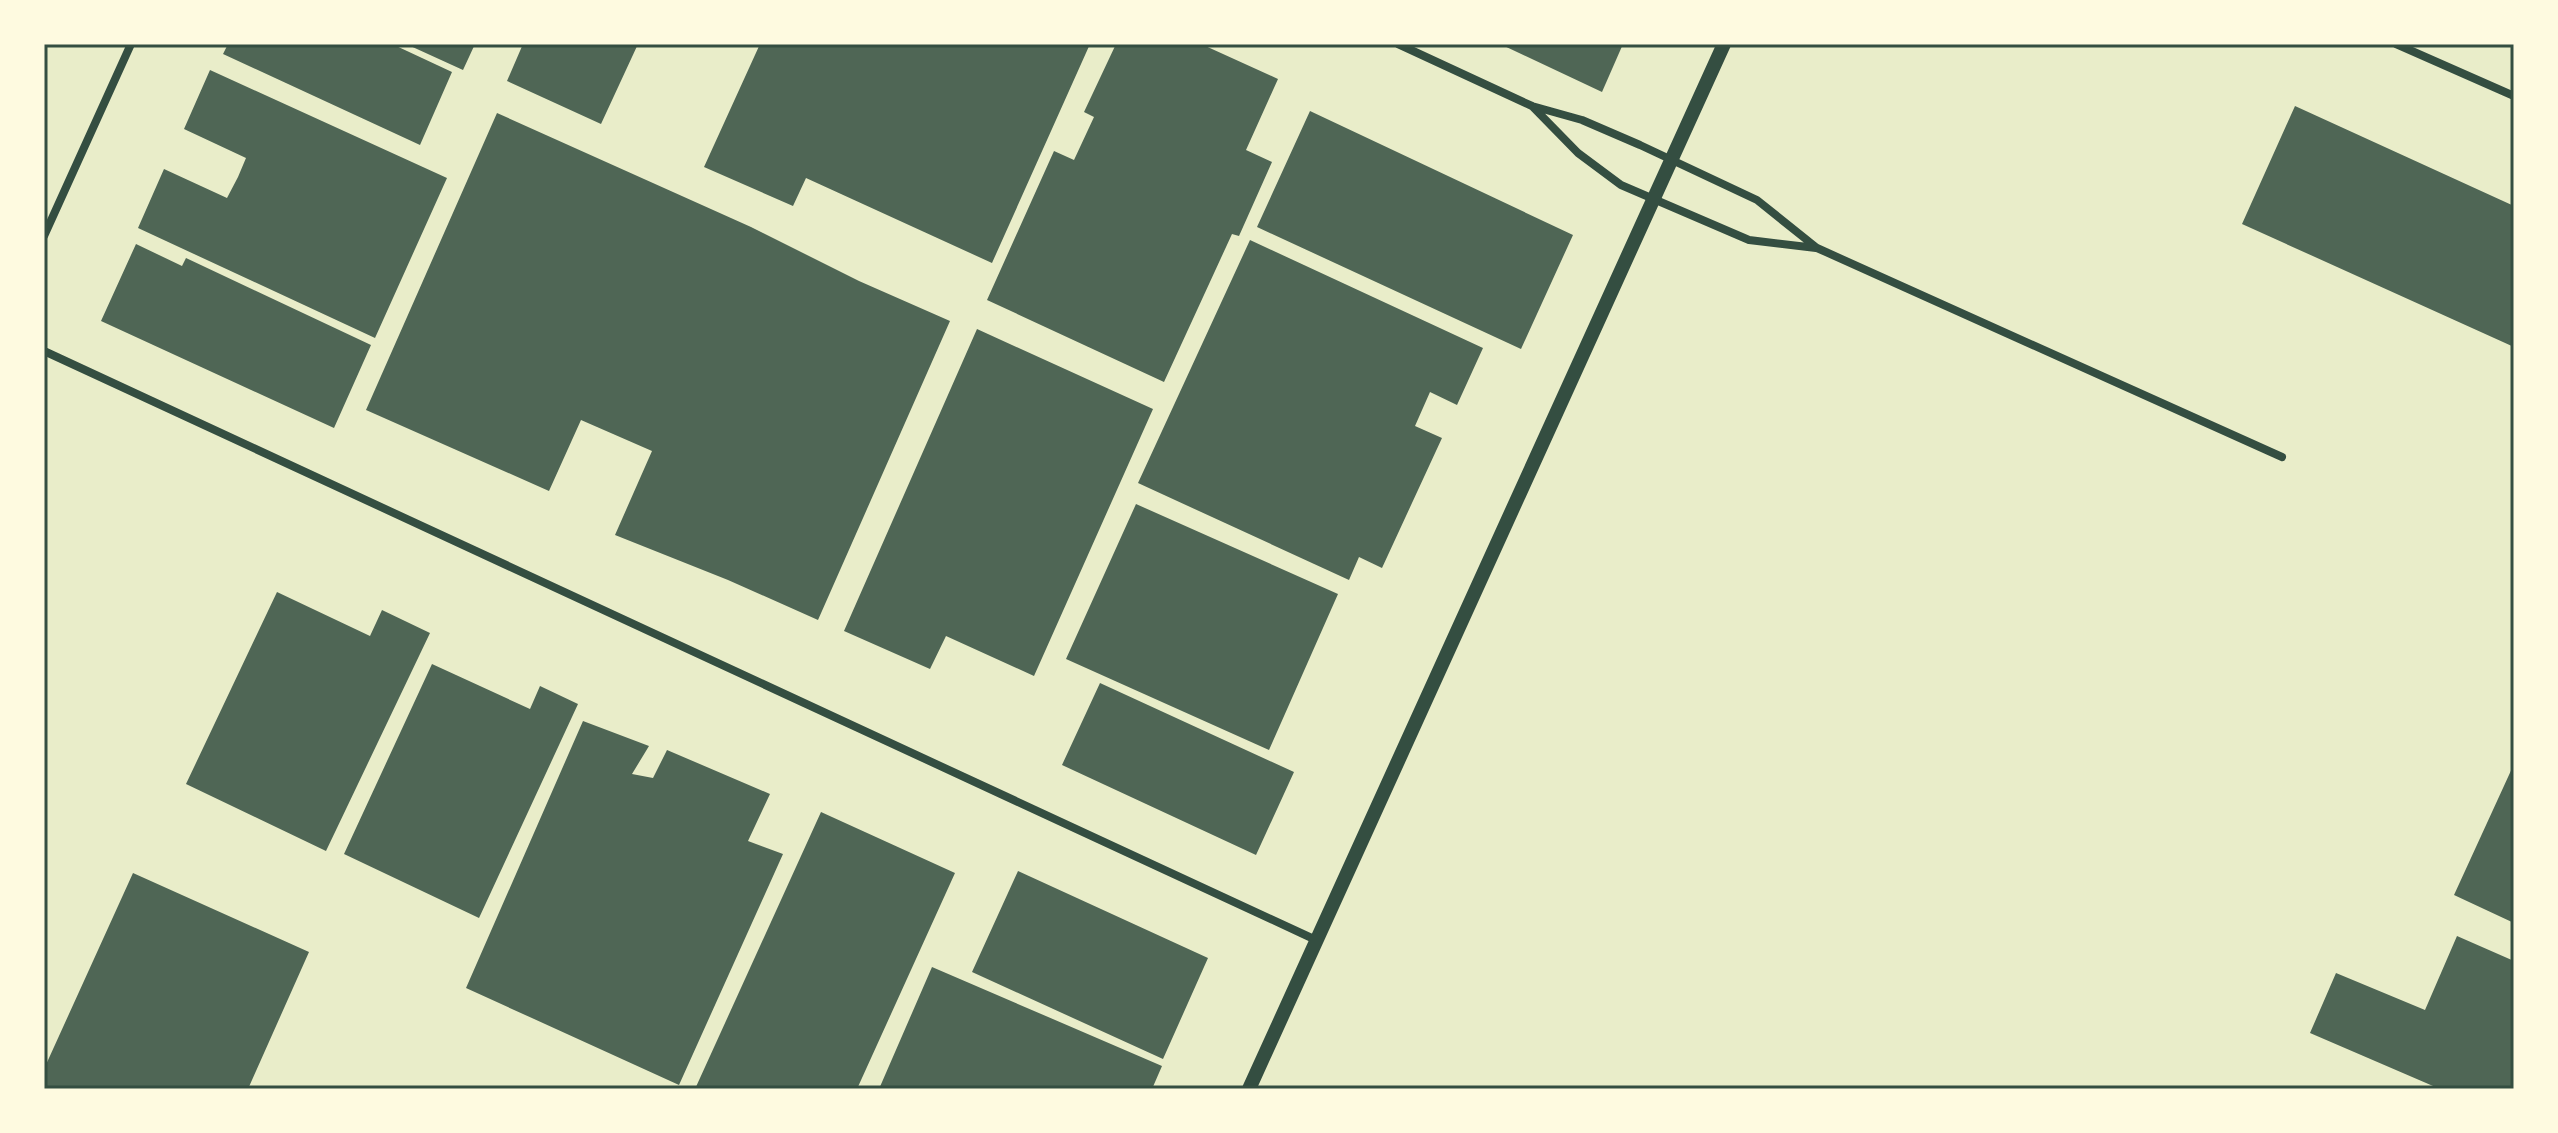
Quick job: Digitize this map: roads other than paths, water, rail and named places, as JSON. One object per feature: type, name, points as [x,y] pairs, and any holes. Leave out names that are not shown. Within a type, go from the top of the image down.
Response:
[{"type":"street","points":[[44,236],[131,44]]},
{"type":"street","points":[[1398,44],[1532,106],[1582,120],[1672,160],[1763,203],[1817,248],[2282,457]]},
{"type":"street","points":[[1249,1089],[1724,44]]},
{"type":"street","points":[[2396,44],[2514,96]]},
{"type":"street","points":[[1532,106],[1568,144],[1600,171],[1654,200],[1749,240],[1817,248]]},
{"type":"street","points":[[44,351],[1316,940]]}]
